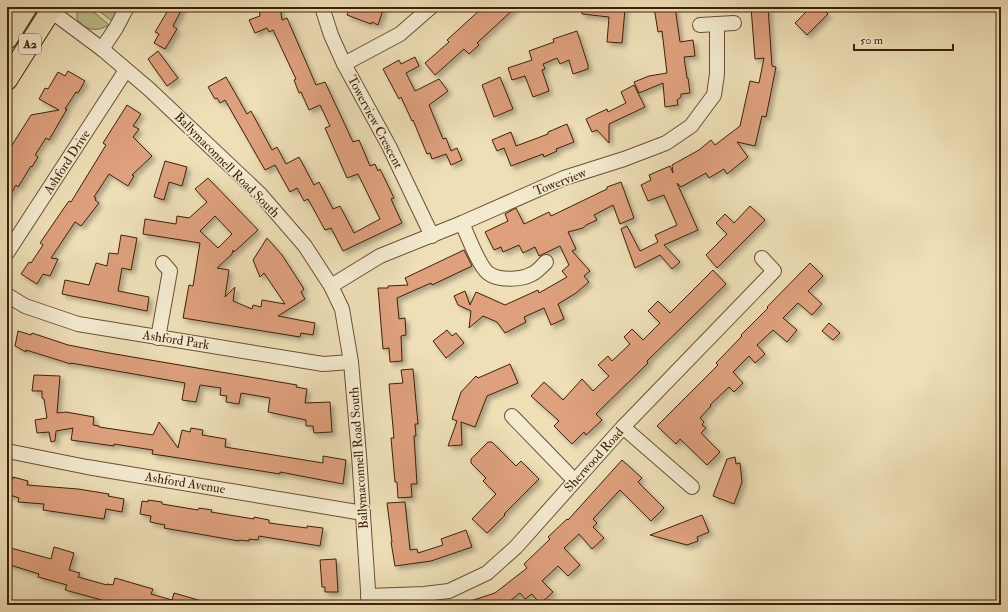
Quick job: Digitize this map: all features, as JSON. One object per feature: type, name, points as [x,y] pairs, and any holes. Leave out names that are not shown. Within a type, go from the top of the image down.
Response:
[{"type":"highway","name":"A2","points":[[7,38],[27,7]]},
{"type":"highway","name":"A2","points":[[7,80],[48,9]]},
{"type":"street","points":[[102,49],[116,28],[127,7]]},
{"type":"street","name":"Towerview Crescent","points":[[322,7],[331,35],[344,64],[389,146],[432,236]]},
{"type":"street","points":[[344,64],[400,34],[431,7]]},
{"type":"street","name":"Ballymaconnell Road South","points":[[48,9],[102,49],[149,89],[260,194],[305,246],[331,286],[342,309],[351,362],[369,601]]},
{"type":"street","points":[[700,26],[734,23]]},
{"type":"street","name":"Towerview","points":[[331,286],[380,256],[432,236],[564,178],[624,160],[666,143],[691,126],[714,95],[717,74],[717,24]]},
{"type":"street","name":"Ashford Drive","points":[[7,253],[126,70]]},
{"type":"street","points":[[462,223],[480,262],[488,273],[503,278],[520,279],[534,274],[546,262]]},
{"type":"street","name":"Sherwood Road","points":[[369,601],[449,591],[487,573],[516,547],[623,427],[774,271],[762,258]]},
{"type":"street","points":[[158,338],[170,271],[163,263]]},
{"type":"street","name":"Ashford Park","points":[[7,295],[25,306],[78,324],[324,364],[351,362]]},
{"type":"street","points":[[512,416],[575,481]]},
{"type":"street","points":[[623,427],[692,487]]},
{"type":"street","name":"Ashford Avenue","points":[[7,451],[87,467],[363,513]]},
{"type":"green space","points":[[77,7],[88,7],[109,25],[100,29],[92,29],[84,26],[77,19]]},
{"type":"green space","points":[[94,7],[120,7],[112,21]]},
{"type":"building","points":[[170,7],[183,7],[173,26],[177,29],[165,49],[154,43],[159,34],[155,32]]},
{"type":"building","points":[[259,7],[280,7],[282,20],[287,18],[316,85],[325,82],[353,142],[359,140],[370,166],[375,164],[378,171],[380,169],[394,198],[391,199],[402,223],[343,251],[331,228],[325,230],[308,199],[304,201],[297,188],[290,192],[275,165],[265,170],[225,100],[220,103],[217,98],[215,99],[208,87],[226,77],[247,114],[251,111],[272,150],[277,147],[286,164],[299,157],[314,185],[319,182],[333,209],[340,206],[354,233],[380,219],[358,174],[347,178],[325,128],[330,126],[320,105],[309,110],[301,92],[299,93],[294,80],[296,79],[273,30],[269,32],[267,28],[255,33],[249,20],[260,16]]},
{"type":"building","points":[[350,7],[384,7],[378,25],[347,15]]},
{"type":"building","points":[[483,7],[516,7],[477,43],[479,45],[469,54],[464,49],[435,75],[425,63],[449,42],[447,40]]},
{"type":"building","points":[[582,7],[624,7],[622,43],[607,42],[609,17],[582,14]]},
{"type":"building","points":[[654,7],[675,7],[680,42],[693,40],[695,56],[684,57],[690,93],[681,94],[681,97],[677,100],[678,105],[665,107],[663,83],[639,93],[634,82],[649,76],[667,73],[662,31],[658,32]]},
{"type":"building","points":[[751,7],[768,7],[772,66],[776,67],[766,117],[762,116],[755,146],[737,142],[748,157],[727,174],[724,169],[709,178],[706,173],[681,187],[677,183],[698,230],[664,245],[680,262],[672,269],[660,255],[635,268],[621,229],[627,226],[640,251],[658,242],[655,235],[677,225],[664,195],[648,201],[641,185],[651,180],[649,175],[670,166],[673,173],[672,165],[699,150],[711,140],[715,145],[740,126],[750,81],[759,83],[764,58],[755,59]]},
{"type":"building","points":[[811,7],[821,7],[828,14],[807,35],[795,23]]},
{"type":"building","points":[[577,31],[588,69],[573,74],[569,60],[560,64],[557,58],[543,64],[545,69],[542,70],[549,91],[533,97],[525,76],[512,80],[508,68],[532,60],[529,51],[554,42],[553,39]]},
{"type":"building","points":[[158,51],[178,78],[167,86],[148,59]]},
{"type":"building","points":[[415,57],[419,66],[406,73],[415,91],[439,79],[448,91],[429,105],[443,139],[446,138],[451,151],[457,148],[462,160],[451,165],[446,154],[432,159],[430,153],[427,154],[413,120],[412,121],[401,97],[399,99],[383,69],[399,60],[401,64]]},
{"type":"building","points":[[68,71],[85,81],[78,93],[76,92],[65,109],[67,109],[49,140],[46,138],[35,155],[38,157],[32,167],[31,166],[18,187],[16,185],[7,200],[7,153],[31,115],[59,110],[39,99],[45,88],[48,89],[58,72],[65,76]]},
{"type":"building","points":[[500,77],[513,109],[494,117],[482,85]]},
{"type":"building","points":[[634,85],[645,107],[609,124],[609,143],[597,130],[592,132],[586,119],[607,109],[608,112],[626,103],[621,92]]},
{"type":"building","points":[[127,105],[141,114],[133,126],[139,129],[133,137],[152,156],[132,175],[134,176],[128,186],[109,174],[94,197],[99,203],[81,226],[75,222],[51,258],[58,259],[50,276],[43,274],[37,284],[21,274],[29,262],[31,263],[43,245],[40,243],[64,208],[69,201],[71,202],[106,145],[103,143]]},
{"type":"building","points":[[567,124],[574,142],[556,149],[557,151],[544,157],[543,154],[511,166],[504,148],[497,151],[492,140],[511,132],[516,146],[548,134],[548,132]]},
{"type":"building","points":[[165,161],[187,167],[182,186],[169,182],[164,200],[154,197]]},
{"type":"building","points":[[208,178],[258,230],[234,252],[233,250],[232,254],[217,268],[229,270],[225,297],[235,287],[233,301],[252,309],[253,305],[261,307],[262,300],[285,304],[264,273],[260,277],[253,260],[267,238],[282,255],[304,289],[301,292],[305,299],[278,316],[315,323],[313,335],[301,333],[300,337],[183,318],[189,285],[193,286],[200,243],[143,234],[145,219],[176,224],[177,216],[189,218],[207,202],[195,189]],"holes":[[[215,216],[232,234],[218,248],[200,231]]]},
{"type":"building","points":[[621,182],[634,218],[620,224],[613,205],[594,215],[597,220],[583,228],[568,232],[576,249],[572,251],[590,271],[584,276],[589,282],[576,293],[558,304],[564,319],[551,325],[544,308],[524,317],[526,322],[505,333],[497,322],[483,316],[469,328],[471,311],[458,305],[454,296],[465,291],[470,305],[476,292],[505,305],[538,290],[539,293],[567,277],[562,271],[569,265],[560,246],[539,256],[535,247],[523,253],[519,245],[503,252],[501,247],[494,250],[485,232],[508,221],[505,214],[516,208],[524,224],[549,212],[551,216],[607,189],[607,187]]},
{"type":"building","points":[[750,206],[765,220],[717,268],[706,255],[727,234],[716,223],[725,214],[734,223]]},
{"type":"building","points":[[121,235],[137,238],[131,270],[122,268],[118,291],[149,297],[147,311],[62,294],[65,280],[89,285],[96,263],[107,266],[109,253],[118,254]]},
{"type":"building","points":[[464,250],[472,266],[432,285],[431,283],[397,298],[399,319],[405,318],[406,335],[401,336],[402,361],[390,362],[389,348],[383,349],[378,288],[408,285],[405,278]]},
{"type":"building","points":[[810,263],[823,276],[808,291],[822,304],[812,315],[798,303],[783,318],[797,330],[787,342],[773,330],[757,345],[765,354],[755,363],[749,356],[733,372],[743,383],[734,392],[729,387],[710,405],[711,406],[700,418],[704,422],[702,425],[706,428],[701,433],[720,452],[707,465],[680,439],[676,444],[657,426],[718,365],[716,363],[742,336],[741,335]]},
{"type":"building","points":[[713,270],[726,284],[647,361],[648,363],[596,414],[602,420],[586,435],[584,432],[572,444],[554,426],[559,421],[531,396],[544,382],[563,400],[582,379],[593,391],[609,376],[598,365],[608,356],[612,361],[630,344],[624,337],[632,329],[643,340],[660,323],[648,311],[658,301],[670,313]]},
{"type":"building","points":[[829,323],[840,333],[833,340],[822,331]]},
{"type":"building","points":[[447,330],[452,336],[456,333],[464,343],[446,358],[433,341]]},
{"type":"building","points":[[18,331],[31,335],[32,333],[68,345],[109,353],[297,385],[296,387],[307,389],[305,403],[330,402],[332,432],[314,433],[313,426],[306,426],[306,420],[268,412],[270,398],[241,393],[239,404],[226,402],[227,396],[220,395],[221,388],[200,385],[196,402],[182,400],[185,383],[71,364],[26,350],[26,352],[15,346]]},
{"type":"building","points":[[510,364],[518,383],[487,396],[475,427],[461,422],[462,445],[448,446],[457,421],[452,419],[461,392],[476,376],[478,378]]},
{"type":"building","points":[[413,369],[418,424],[415,424],[416,436],[414,436],[417,484],[411,484],[412,497],[398,498],[391,438],[394,438],[389,384],[403,383],[401,370]]},
{"type":"building","points":[[34,375],[60,376],[57,413],[66,412],[94,417],[93,425],[99,427],[153,435],[159,422],[178,448],[182,430],[190,432],[191,428],[203,430],[202,435],[226,439],[225,447],[323,463],[323,456],[346,460],[343,484],[280,472],[280,474],[152,454],[153,450],[114,444],[114,446],[71,440],[73,428],[56,431],[55,441],[51,442],[49,432],[37,433],[35,420],[47,418],[44,399],[42,398],[42,391],[32,391]]},
{"type":"building","points":[[488,442],[492,442],[516,466],[521,461],[539,479],[487,533],[472,519],[496,494],[483,481],[486,478],[471,463],[471,459]]},
{"type":"building","points":[[735,457],[736,464],[740,463],[742,482],[734,504],[713,496],[727,459]]},
{"type":"building","points":[[622,460],[642,478],[638,482],[664,508],[651,521],[620,490],[593,519],[597,523],[593,527],[604,538],[592,549],[579,534],[564,548],[580,565],[568,576],[558,566],[542,581],[553,592],[540,604],[532,594],[525,599],[520,593],[505,605],[464,605],[464,603],[495,593],[527,568],[524,564],[550,539],[548,537],[567,519],[568,520]]},
{"type":"building","points":[[13,477],[28,481],[27,485],[78,489],[109,494],[108,496],[124,499],[122,512],[106,509],[104,519],[43,510],[44,504],[18,502],[19,498],[7,494],[7,478],[13,479]]},
{"type":"building","points":[[148,500],[162,502],[162,504],[198,510],[199,508],[212,510],[211,512],[254,519],[254,517],[269,520],[269,523],[307,528],[307,526],[323,528],[320,546],[259,536],[258,540],[249,539],[249,541],[239,541],[164,528],[165,525],[150,522],[151,516],[140,514],[142,501],[148,502]]},
{"type":"building","points":[[405,502],[410,550],[417,549],[418,553],[443,545],[441,539],[466,530],[472,547],[431,561],[395,566],[387,503]]},
{"type":"building","points":[[702,515],[709,532],[697,537],[698,541],[687,545],[650,535]]},
{"type":"building","points":[[7,547],[51,559],[54,547],[74,553],[69,570],[80,573],[78,577],[107,585],[113,585],[115,578],[153,589],[151,594],[172,600],[174,593],[205,602],[205,605],[113,605],[102,602],[102,600],[65,590],[67,585],[38,577],[39,574],[7,564]]},
{"type":"building","points":[[336,559],[338,592],[325,592],[325,587],[322,587],[320,560]]}]
